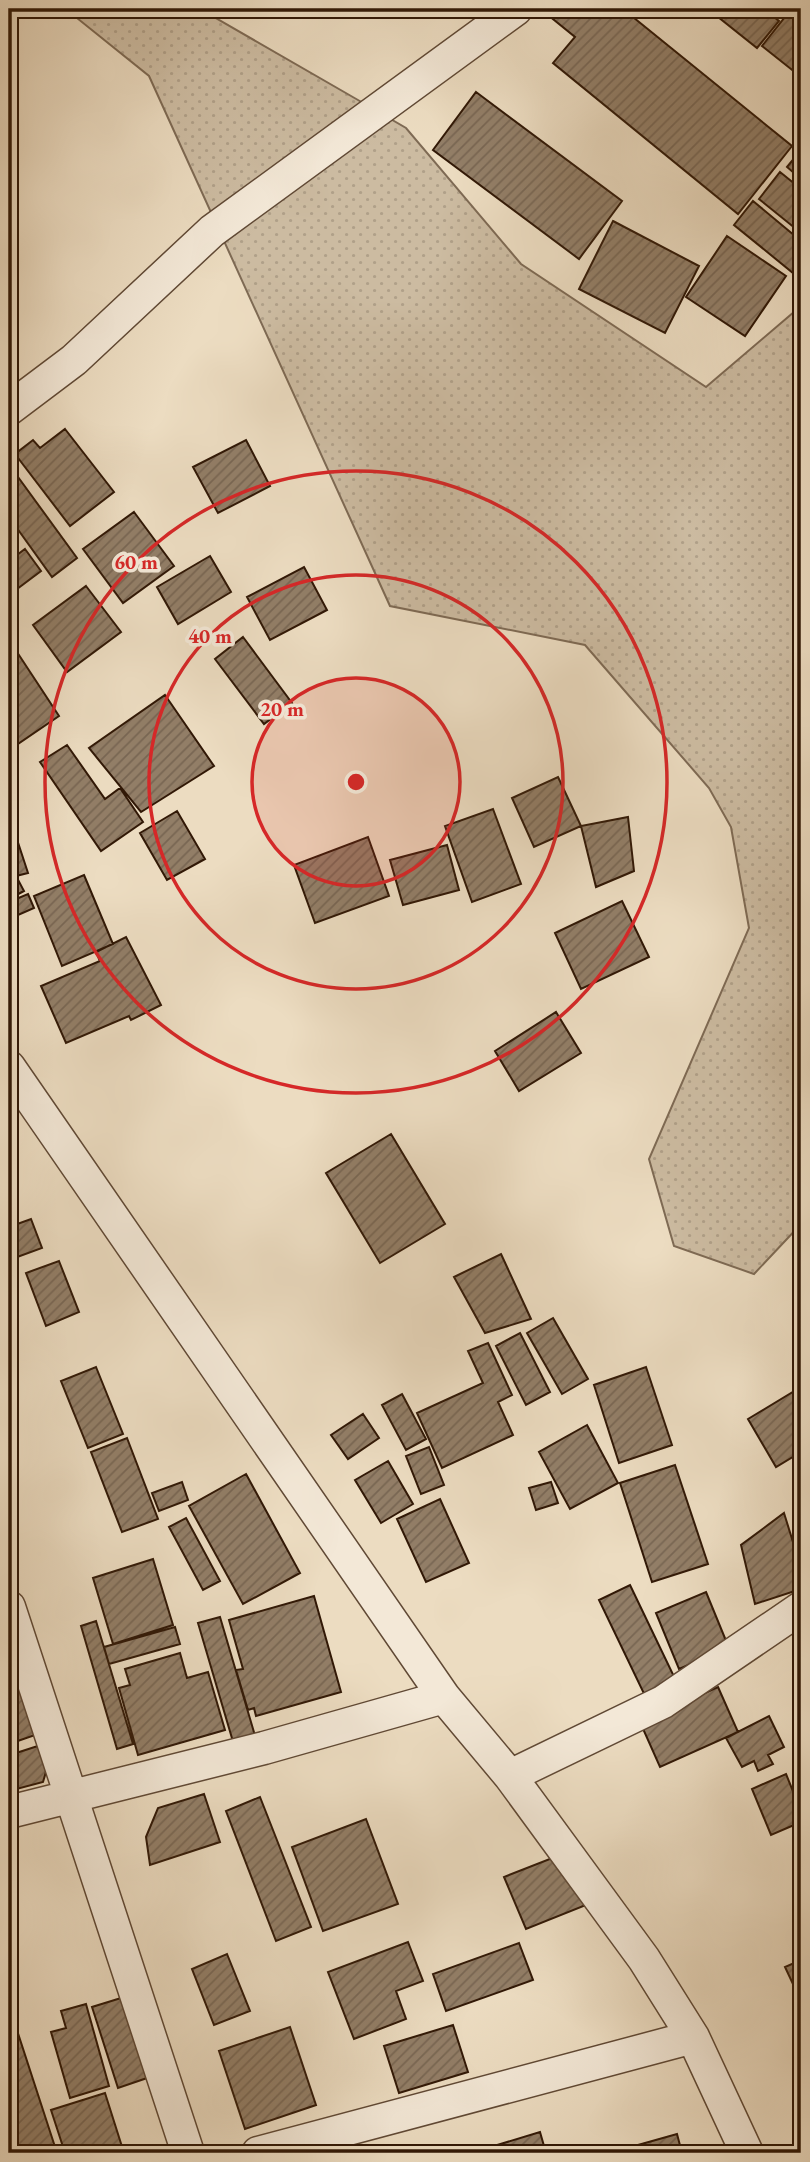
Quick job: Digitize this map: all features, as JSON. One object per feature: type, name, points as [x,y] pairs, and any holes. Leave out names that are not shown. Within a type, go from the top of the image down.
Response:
[{"type":"street","points":[[9,410],[74,360],[212,231],[516,9]]},
{"type":"street","points":[[9,1067],[444,1697],[510,1776],[644,1959],[693,2037],[747,2153]]},
{"type":"street","points":[[9,1607],[188,2153]]},
{"type":"street","points":[[510,1776],[663,1702],[801,1608]]},
{"type":"street","points":[[9,1812],[264,1748],[444,1697]]},
{"type":"street","points":[[258,2153],[693,2037]]},
{"type":"shaded area","points":[[56,9],[200,9],[358,100],[406,128],[521,264],[706,387],[801,306],[801,1224],[754,1274],[674,1246],[649,1159],[749,928],[731,827],[709,788],[585,645],[390,606],[149,76],[77,18]]},
{"type":"building","points":[[623,9],[792,146],[738,214],[553,63],[575,37],[543,11]]},
{"type":"building","points":[[708,9],[764,9],[779,21],[757,48]]},
{"type":"building","points":[[789,12],[801,21],[801,77],[762,46]]},
{"type":"building","points":[[476,92],[622,201],[579,259],[433,150]]},
{"type":"building","points":[[801,150],[801,179],[787,167]]},
{"type":"building","points":[[780,172],[801,189],[801,233],[759,199]]},
{"type":"building","points":[[753,201],[801,241],[801,263],[793,273],[734,225]]},
{"type":"building","points":[[613,221],[699,266],[665,333],[579,289]]},
{"type":"building","points":[[727,236],[786,276],[745,336],[686,297]]},
{"type":"building","points":[[65,429],[114,492],[70,526],[15,454],[33,440],[40,448]]},
{"type":"building","points":[[246,440],[270,486],[218,513],[193,467]]},
{"type":"building","points":[[10,466],[77,558],[52,577],[9,517]]},
{"type":"building","points":[[134,512],[174,566],[123,603],[83,549]]},
{"type":"building","points":[[25,549],[41,571],[9,595],[9,561]]},
{"type":"building","points":[[210,556],[231,592],[178,624],[157,587]]},
{"type":"building","points":[[304,567],[327,610],[270,640],[247,597]]},
{"type":"building","points":[[86,586],[121,632],[67,672],[33,625]]},
{"type":"building","points":[[243,637],[292,703],[264,724],[215,659]]},
{"type":"building","points":[[15,649],[59,716],[9,750],[9,653]]},
{"type":"building","points":[[165,695],[214,766],[141,812],[89,748]]},
{"type":"building","points":[[67,745],[105,799],[120,788],[143,822],[101,851],[40,762]]},
{"type":"building","points":[[558,777],[581,826],[534,847],[512,798]]},
{"type":"building","points":[[493,809],[521,884],[472,902],[445,826]]},
{"type":"building","points":[[177,811],[205,859],[167,880],[140,833]]},
{"type":"building","points":[[9,815],[28,873],[16,876],[24,891],[9,899]]},
{"type":"building","points":[[628,817],[634,871],[596,887],[581,826]]},
{"type":"building","points":[[368,837],[389,896],[315,923],[294,865]]},
{"type":"building","points":[[447,845],[459,890],[403,905],[390,860]]},
{"type":"building","points":[[84,875],[113,944],[62,966],[34,896]]},
{"type":"building","points":[[28,894],[34,908],[9,919],[9,902]]},
{"type":"building","points":[[622,901],[649,957],[581,989],[555,933]]},
{"type":"building","points":[[126,937],[161,1005],[131,1020],[129,1016],[66,1043],[41,986],[100,961],[96,952]]},
{"type":"building","points":[[556,1012],[581,1053],[519,1091],[495,1051]]},
{"type":"building","points":[[391,1134],[445,1224],[380,1263],[326,1173]]},
{"type":"building","points":[[31,1219],[42,1248],[9,1260],[9,1227]]},
{"type":"building","points":[[501,1254],[531,1319],[485,1333],[454,1277]]},
{"type":"building","points":[[59,1261],[79,1312],[46,1326],[26,1273]]},
{"type":"building","points":[[553,1318],[588,1379],[562,1394],[527,1333]]},
{"type":"building","points":[[520,1333],[550,1392],[526,1405],[496,1346]]},
{"type":"building","points":[[488,1343],[512,1395],[498,1402],[513,1435],[442,1468],[417,1413],[483,1383],[468,1351]]},
{"type":"building","points":[[96,1367],[123,1434],[88,1448],[61,1381]]},
{"type":"building","points":[[646,1367],[672,1445],[619,1463],[594,1385]]},
{"type":"building","points":[[801,1387],[801,1452],[776,1467],[748,1419]]},
{"type":"building","points":[[402,1394],[426,1439],[406,1450],[382,1405]]},
{"type":"building","points":[[363,1414],[379,1438],[348,1459],[331,1435]]},
{"type":"building","points":[[587,1425],[618,1483],[570,1509],[539,1452]]},
{"type":"building","points":[[127,1438],[158,1519],[122,1532],[91,1452]]},
{"type":"building","points":[[429,1447],[444,1485],[421,1494],[406,1456]]},
{"type":"building","points":[[388,1461],[413,1504],[381,1523],[355,1480]]},
{"type":"building","points":[[675,1465],[708,1564],[652,1582],[620,1483]]},
{"type":"building","points":[[246,1474],[300,1573],[243,1604],[189,1506]]},
{"type":"building","points":[[182,1482],[188,1500],[159,1511],[152,1493]]},
{"type":"building","points":[[551,1482],[558,1503],[536,1510],[529,1488]]},
{"type":"building","points":[[440,1499],[469,1563],[426,1582],[397,1519]]},
{"type":"building","points":[[784,1513],[801,1568],[801,1589],[755,1604],[741,1545]]},
{"type":"building","points":[[186,1518],[220,1581],[203,1590],[169,1527]]},
{"type":"building","points":[[153,1559],[173,1625],[113,1644],[93,1578]]},
{"type":"building","points":[[630,1585],[679,1687],[648,1702],[599,1600]]},
{"type":"building","points":[[706,1592],[729,1648],[679,1669],[656,1613]]},
{"type":"building","points":[[314,1596],[341,1692],[256,1716],[254,1708],[248,1710],[236,1670],[243,1669],[229,1620]]},
{"type":"building","points":[[220,1617],[256,1739],[234,1745],[198,1623]]},
{"type":"building","points":[[96,1621],[133,1744],[117,1749],[81,1626]]},
{"type":"building","points":[[175,1627],[180,1644],[109,1664],[104,1647]]},
{"type":"building","points":[[9,1644],[41,1733],[9,1744]]},
{"type":"building","points":[[180,1653],[187,1678],[208,1672],[225,1730],[138,1755],[119,1688],[130,1685],[125,1669]]},
{"type":"building","points":[[718,1687],[738,1732],[660,1767],[640,1722]]},
{"type":"building","points":[[769,1716],[784,1747],[768,1755],[773,1764],[758,1771],[754,1761],[742,1767],[726,1738]]},
{"type":"building","points":[[44,1744],[50,1758],[43,1782],[9,1791],[9,1763],[14,1761],[13,1754]]},
{"type":"building","points":[[786,1774],[801,1811],[801,1822],[771,1835],[752,1789]]},
{"type":"building","points":[[204,1794],[220,1842],[150,1865],[146,1837],[158,1808]]},
{"type":"building","points":[[260,1797],[311,1927],[276,1941],[226,1811]]},
{"type":"building","points":[[366,1819],[398,1904],[323,1931],[292,1847]]},
{"type":"building","points":[[565,1853],[586,1905],[526,1929],[504,1877]]},
{"type":"building","points":[[408,1942],[423,1981],[396,1991],[406,2019],[354,2039],[328,1972]]},
{"type":"building","points":[[519,1943],[533,1980],[446,2011],[433,1974]]},
{"type":"building","points":[[227,1954],[250,2011],[214,2025],[192,1969]]},
{"type":"building","points":[[801,1960],[801,1996],[799,1997],[785,1967]]},
{"type":"building","points":[[121,1998],[147,2078],[118,2088],[92,2007]]},
{"type":"building","points":[[86,2004],[109,2086],[70,2098],[51,2032],[66,2028],[61,2011]]},
{"type":"building","points":[[13,2018],[57,2153],[19,2153],[9,2122],[9,2019]]},
{"type":"building","points":[[453,2025],[468,2072],[399,2093],[384,2046]]},
{"type":"building","points":[[290,2027],[316,2105],[245,2129],[219,2051]]},
{"type":"building","points":[[105,2093],[124,2153],[65,2153],[51,2110]]},
{"type":"building","points":[[540,2132],[546,2153],[471,2153]]},
{"type":"building","points":[[677,2134],[682,2153],[634,2153],[640,2152],[638,2145]]}]
